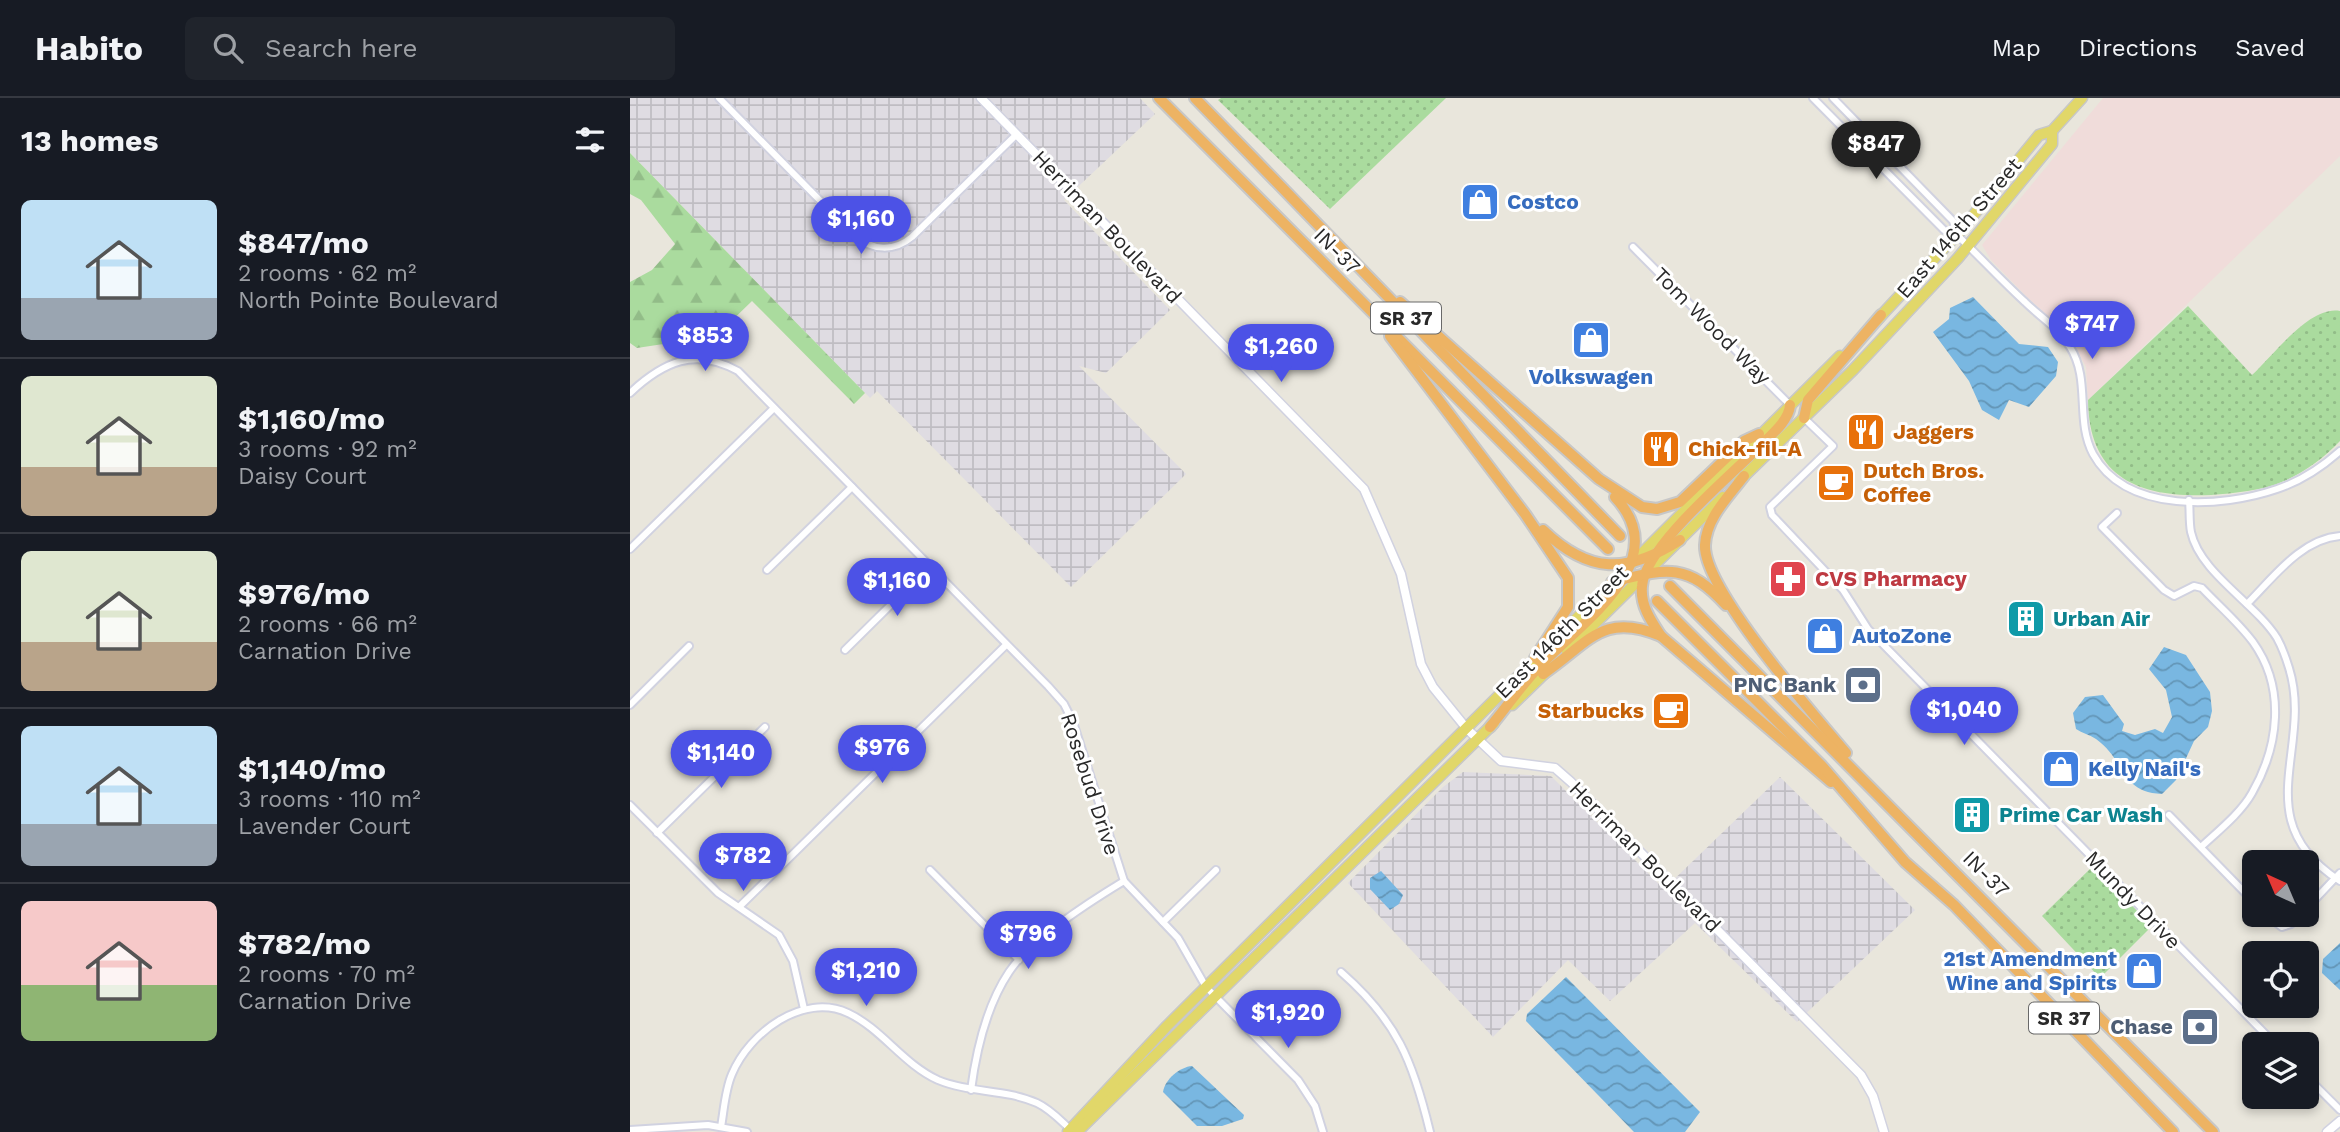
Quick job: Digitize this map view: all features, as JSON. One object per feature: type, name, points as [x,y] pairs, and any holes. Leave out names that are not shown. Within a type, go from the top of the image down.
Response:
[{"type":"highway","name":"IN-37","points":[[1159,98],[1378,320],[1403,340],[1608,549]]},
{"type":"highway","name":"IN-37","points":[[1195,98],[1620,536]]},
{"type":"highway","points":[[1359,265],[1598,479],[1629,516],[1634,542],[1632,563],[1623,580],[1536,670],[1490,727]]},
{"type":"highway","points":[[1804,418],[1808,400],[1881,315]]},
{"type":"highway","points":[[1378,320],[1563,566],[1570,597],[1560,623],[1535,658]]},
{"type":"highway","points":[[1790,405],[1790,413],[1767,439],[1654,555],[1642,585],[1645,608],[1661,636],[1815,771],[1842,790]]},
{"type":"highway","points":[[1598,479],[1643,507],[1667,507],[1680,502],[1744,441],[1759,434]]},
{"type":"highway","points":[[1744,476],[1712,519],[1705,550],[1709,568],[1749,631],[1861,776]]},
{"type":"highway","points":[[1525,514],[1559,546],[1582,560],[1609,565],[1632,563],[1654,555],[1680,540]]},
{"type":"highway","points":[[1612,583],[1674,570],[1700,580],[1749,631]]},
{"type":"highway","name":"IN-37","points":[[1670,586],[2213,1132]]},
{"type":"highway","name":"SR 37","points":[[1657,601],[1842,790],[1905,862],[1954,905],[2172,1132]]},
{"type":"highway","points":[[1543,674],[1608,627],[1629,625],[1661,636]]},
{"type":"highway","points":[[2150,1069],[2185,1094],[2223,1132]]},
{"type":"main road","name":"East 146th Street","points":[[1072,1131],[1211,992],[1535,658],[1881,315],[1957,235],[2039,135],[2052,131],[2082,98]]},
{"type":"main road","name":"East 146th Street","points":[[1211,992],[1490,727],[1804,418],[1969,246],[2052,144],[2052,131]]},
{"type":"street","points":[[719,98],[854,235],[878,248],[897,246],[912,237],[1017,134]]},
{"type":"street","name":"Herriman Boulevard","points":[[981,98],[1364,489],[1401,573],[1421,664],[1433,687],[1476,740],[1501,761],[1555,768],[1572,782],[1861,1075],[1873,1096],[1884,1132]]},
{"type":"street","points":[[1813,98],[1944,230],[1957,235],[1969,246],[2069,345],[2080,370],[2086,435],[2102,468],[2124,486],[2137,492],[2189,500],[2233,499],[2279,489],[2317,470],[2340,451]]},
{"type":"street","points":[[1833,98],[1953,221],[1957,235]]},
{"type":"street","name":"Tom Wood Way","points":[[1633,247],[1790,405]]},
{"type":"street","name":"Rosebud Drive","points":[[630,393],[650,374],[666,365],[707,359],[738,371],[1048,686],[1069,712],[1124,881],[1184,946],[1211,992],[1298,1080],[1315,1106],[1324,1132]]},
{"type":"street","points":[[630,549],[775,408]]},
{"type":"street","name":"Mundy Drive","points":[[1804,418],[1833,446],[1770,507],[1772,515],[1843,590],[1868,629],[2263,1032]]},
{"type":"street","points":[[767,570],[852,487]]},
{"type":"street","points":[[2189,500],[2191,531],[2200,554],[2277,639],[2289,670],[2297,704],[2287,776],[2288,812],[2297,836],[2320,866],[2339,878],[2319,897]]},
{"type":"street","points":[[2117,513],[2102,527],[2164,590],[2174,596],[2194,586],[2202,588],[2255,645],[2271,680],[2276,699],[2275,734],[2268,759],[2251,795],[2201,847]]},
{"type":"street","points":[[2247,604],[2302,550],[2326,537],[2340,536]]},
{"type":"street","points":[[845,650],[930,566]]},
{"type":"street","points":[[739,907],[1006,645]]},
{"type":"street","points":[[630,705],[689,646]]},
{"type":"street","points":[[657,833],[765,727]]},
{"type":"street","points":[[630,805],[718,893],[768,925],[783,941],[797,974],[804,1009]]},
{"type":"street","points":[[2169,815],[2242,890]]},
{"type":"street","points":[[929,870],[1019,960]]},
{"type":"street","points":[[1163,922],[1216,870]]},
{"type":"street","points":[[971,1090],[976,1057],[997,998],[1011,970],[1019,960],[1077,912],[1124,881]]},
{"type":"street","points":[[1340,972],[1371,1000],[1398,1036],[1416,1076],[1430,1132]]},
{"type":"street","points":[[721,1127],[729,1082],[742,1057],[775,1023],[804,1009],[826,1007],[847,1013],[920,1071],[946,1083],[971,1090],[1030,1100],[1045,1107],[1072,1131]]},
{"type":"street","points":[[2319,1089],[2340,1110]]},
{"type":"street","points":[[2327,1132],[2340,1121]]},
{"type":"street","points":[[630,1130],[678,1126],[721,1127],[747,1132]]},
{"type":"shaded area","points":[[630,98],[1140,98],[1155,114],[1064,200],[1170,310],[1106,373],[1079,366],[1186,474],[1071,587],[877,391],[870,398],[630,153]]},
{"type":"shaded area","points":[[2103,98],[2340,98],[2340,156],[2088,400],[2086,367],[2069,335],[1991,260],[1982,245]]},
{"type":"shaded area","points":[[1463,772],[1551,776],[1664,889],[1780,777],[1915,910],[1797,1022],[1695,923],[1610,1001],[1568,960],[1493,1037],[1348,883],[1443,787]]},
{"type":"green space","points":[[1446,98],[1330,209],[1218,100]]},
{"type":"green space","points":[[630,153],[865,393],[854,404],[752,301],[716,336],[637,348],[630,343],[630,282],[652,270],[675,244],[641,200],[630,194]]},
{"type":"green space","points":[[2188,306],[2252,375],[2305,323],[2329,311],[2340,311],[2340,441],[2314,464],[2292,477],[2248,491],[2211,495],[2162,493],[2123,478],[2109,466],[2098,449],[2091,427],[2088,400]]},
{"type":"green space","points":[[2093,866],[2152,926],[2100,978],[2042,916]]},
{"type":"water","points":[[1973,297],[2019,344],[2048,347],[2058,362],[2056,376],[2029,407],[2009,400],[1999,420],[1982,410],[1969,381],[1933,332],[1949,319],[1950,308]]},
{"type":"water","points":[[2164,647],[2186,655],[2210,692],[2212,711],[2208,727],[2194,741],[2176,780],[2162,794],[2138,788],[2130,781],[2106,747],[2076,729],[2073,713],[2085,697],[2103,695],[2124,724],[2122,731],[2135,735],[2155,729],[2163,733],[2172,717],[2166,690],[2149,669]]},
{"type":"water","points":[[1381,871],[1403,895],[1399,904],[1390,910],[1370,889],[1370,878]]},
{"type":"water","points":[[2340,943],[2340,990],[2322,973],[2323,959]]},
{"type":"water","points":[[1566,977],[1700,1112],[1685,1132],[1634,1132],[1526,1021],[1527,1014]]},
{"type":"water","points":[[1192,1066],[1244,1115],[1243,1119],[1222,1126],[1197,1126],[1163,1092],[1174,1074]]},
{"type":"place","name":"Costco","points":[[1480,202]]},
{"type":"place","name":"Volkswagen","points":[[1591,340]]},
{"type":"place","name":"Jaggers","points":[[1866,432]]},
{"type":"place","name":"Chick-fil-A","points":[[1661,449]]},
{"type":"place","name":"Dutch Bros. Coffee","points":[[1836,483]]},
{"type":"place","name":"CVS Pharmacy","points":[[1788,579]]},
{"type":"place","name":"Urban Air","points":[[2026,619]]},
{"type":"place","name":"AutoZone","points":[[1825,636]]},
{"type":"place","name":"PNC Bank","points":[[1863,685]]},
{"type":"place","name":"Starbucks","points":[[1671,711]]},
{"type":"place","name":"Kelly Nail's","points":[[2061,769]]},
{"type":"place","name":"Prime Car Wash","points":[[1972,815]]},
{"type":"place","name":"21st Amendment Wine and Spirits","points":[[2144,971]]},
{"type":"place","name":"Chase","points":[[2200,1027]]}]
